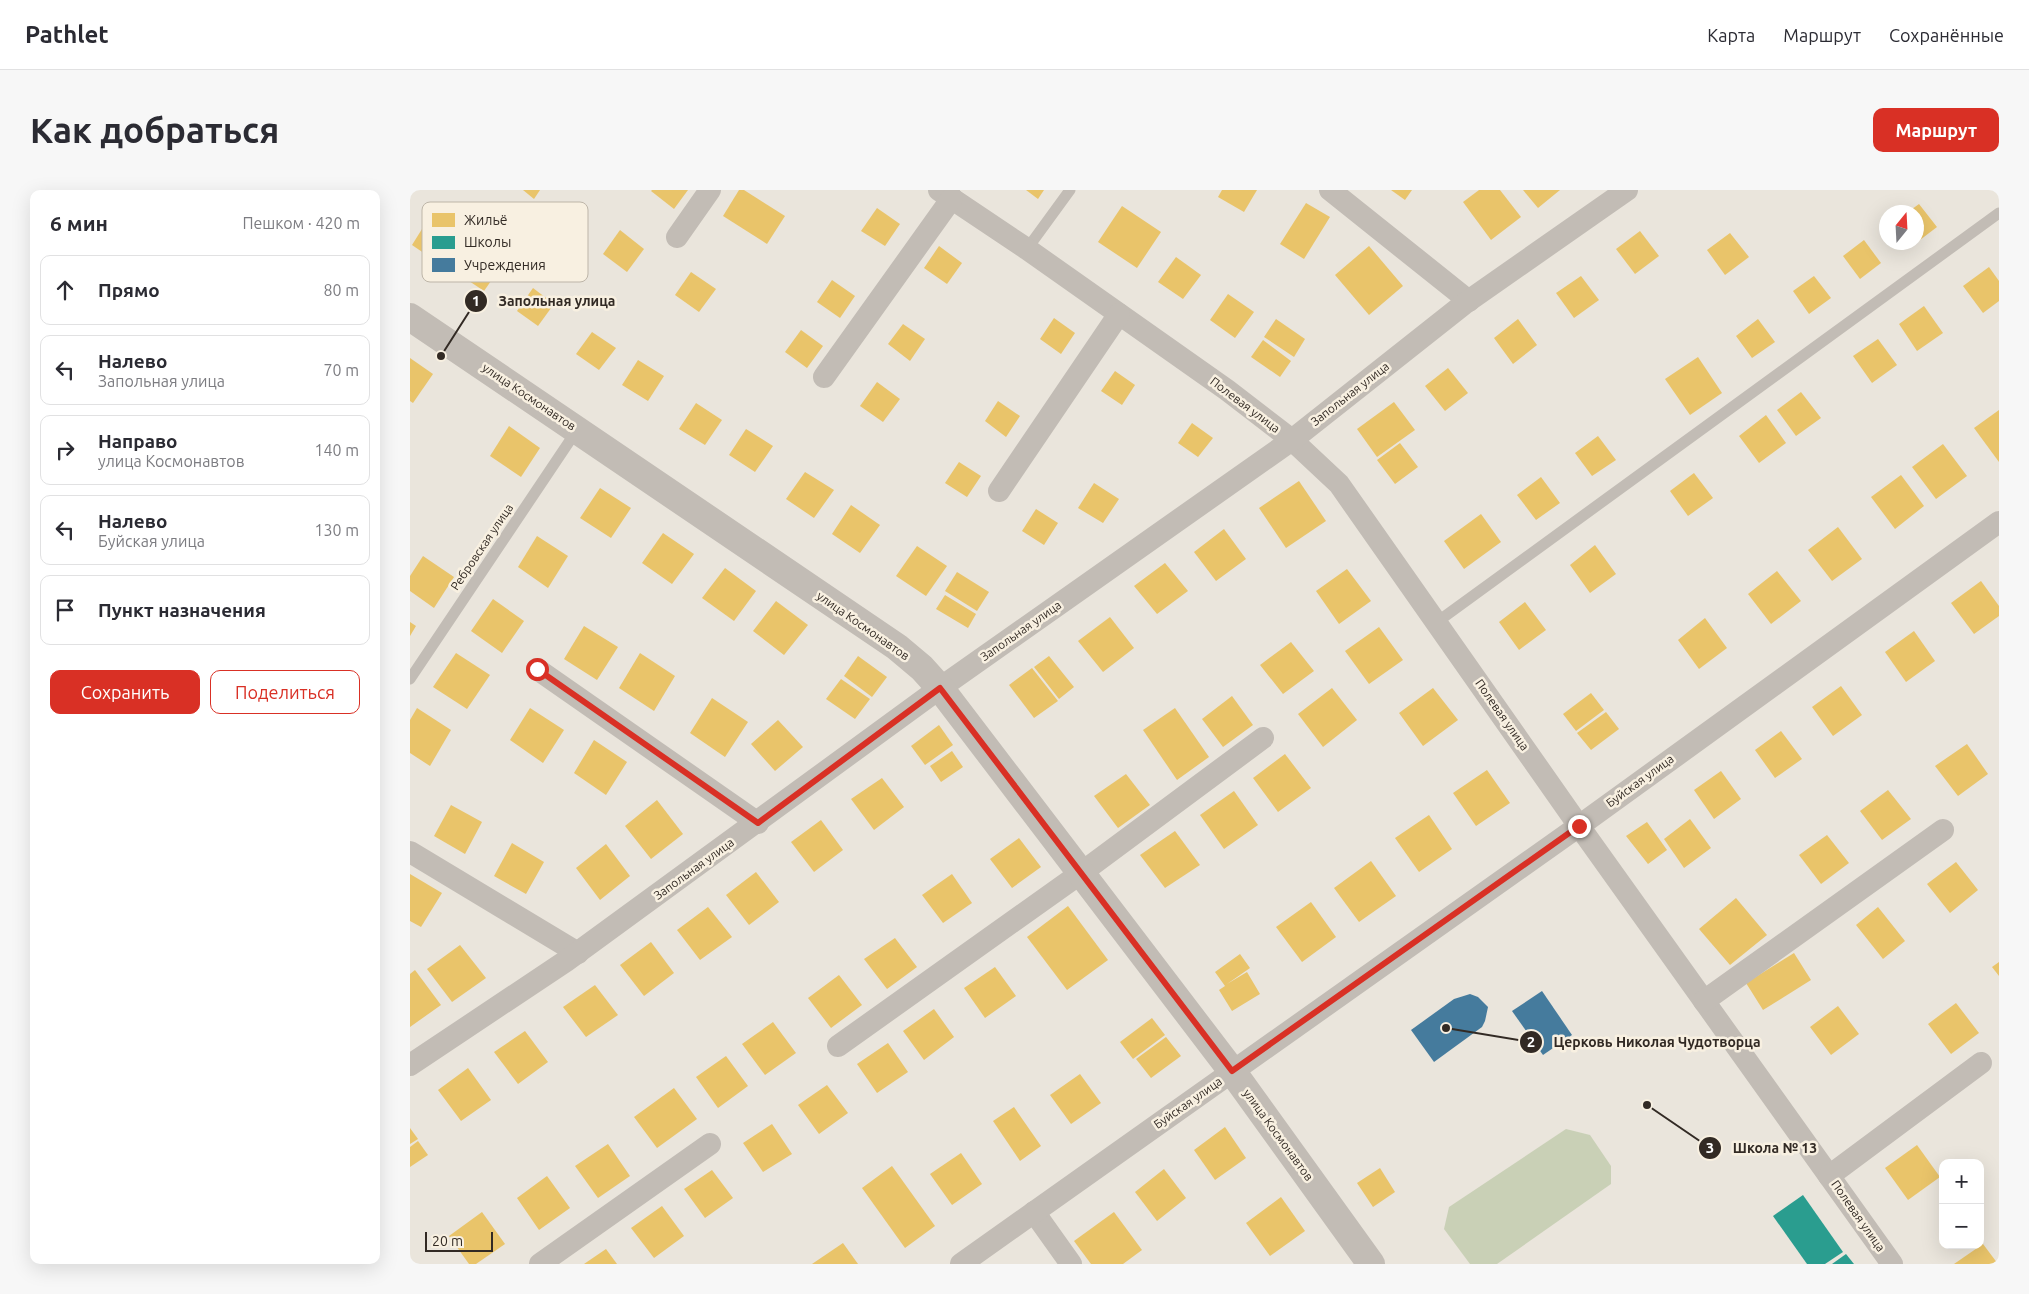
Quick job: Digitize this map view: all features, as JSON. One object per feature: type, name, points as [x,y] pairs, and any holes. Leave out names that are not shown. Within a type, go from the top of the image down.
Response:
[{"type":"street","points":[[677,237],[710,190]]},
{"type":"street","points":[[1330,190],[1469,301]]},
{"type":"street","name":"Запольная улица","points":[[410,1065],[578,953],[940,688],[1292,440],[1469,301],[1627,190]]},
{"type":"street","points":[[824,377],[946,194]]},
{"type":"street","name":"Полевая улица","points":[[946,194],[1226,390],[1292,440],[1339,484],[1579,826],[1892,1264]]},
{"type":"street","points":[[999,491],[1119,314]]},
{"type":"street","name":"улица Космонавтов","points":[[410,317],[896,647],[922,668],[940,688],[1232,1071],[1371,1264]]},
{"type":"street","name":"Буйская улица","points":[[961,1264],[1579,826],[1999,522]]},
{"type":"street","points":[[537,669],[758,823]]},
{"type":"street","points":[[838,1046],[1082,873],[1263,738]]},
{"type":"street","points":[[1704,1001],[1943,830]]},
{"type":"street","points":[[410,852],[578,953]]},
{"type":"street","points":[[1829,1176],[1981,1063]]},
{"type":"street","points":[[540,1264],[710,1144]]},
{"type":"street","points":[[1034,1212],[1071,1264]]},
{"type":"lane","points":[[1027,249],[1070,190]]},
{"type":"lane","points":[[1436,622],[1999,213]]},
{"type":"lane","name":"Ребровская улица","points":[[410,679],[577,430]]},
{"type":"green space","points":[[1566,1129],[1590,1135],[1611,1166],[1611,1184],[1497,1264],[1470,1264],[1444,1229],[1449,1207]]},
{"type":"building: Жильё","points":[[523,190],[540,190],[534,199]]},
{"type":"building: Жильё","points":[[652,190],[688,190],[674,209]]},
{"type":"building: Жильё","points":[[739,190],[744,190],[785,216],[767,244],[723,216]]},
{"type":"building: Жильё","points":[[1026,190],[1044,190],[1038,199]]},
{"type":"building: Жильё","points":[[1222,190],[1257,190],[1244,212],[1218,197]]},
{"type":"building: Жильё","points":[[1391,190],[1412,190],[1405,200]]},
{"type":"building: Жильё","points":[[1479,190],[1500,190],[1521,217],[1491,240],[1463,202]]},
{"type":"building: Жильё","points":[[1523,190],[1560,190],[1538,208]]},
{"type":"building: Жильё","points":[[1306,203],[1330,217],[1304,259],[1280,244]]},
{"type":"building: Жильё","points":[[1122,206],[1161,232],[1137,268],[1098,242]]},
{"type":"building: Жильё","points":[[877,208],[900,224],[885,246],[861,231]]},
{"type":"building: Жильё","points":[[1924,210],[1937,227],[1924,237]]},
{"type":"building: Жильё","points":[[422,229],[422,252],[412,245]]},
{"type":"building: Жильё","points":[[620,230],[644,249],[627,272],[603,254]]},
{"type":"building: Жильё","points":[[1640,231],[1659,256],[1635,274],[1616,249]]},
{"type":"building: Жильё","points":[[1730,233],[1749,257],[1725,275],[1707,250]]},
{"type":"building: Жильё","points":[[1864,240],[1881,263],[1860,279],[1843,256]]},
{"type":"building: Жильё","points":[[939,246],[962,263],[947,284],[924,268]]},
{"type":"building: Жильё","points":[[1369,246],[1403,286],[1369,315],[1335,275]]},
{"type":"building: Жильё","points":[[1176,257],[1201,275],[1183,299],[1158,282]]},
{"type":"building: Жильё","points":[[1989,267],[1999,281],[1999,301],[1983,313],[1963,286]]},
{"type":"building: Жильё","points":[[691,272],[716,289],[699,312],[675,295]]},
{"type":"building: Жильё","points":[[1581,276],[1599,300],[1574,318],[1556,293]]},
{"type":"building: Жильё","points":[[1814,276],[1831,298],[1809,314],[1793,291]]},
{"type":"building: Жильё","points":[[832,280],[855,296],[840,318],[817,302]]},
{"type":"building: Жильё","points":[[470,282],[490,282],[484,291]]},
{"type":"building: Жильё","points":[[533,288],[554,304],[538,326],[517,311]]},
{"type":"building: Жильё","points":[[1228,294],[1254,312],[1235,338],[1210,320]]},
{"type":"building: Жильё","points":[[1924,306],[1943,333],[1917,351],[1899,324]]},
{"type":"building: Жильё","points":[[1054,318],[1075,333],[1061,354],[1040,339]]},
{"type":"building: Жильё","points":[[1276,319],[1305,339],[1294,357],[1264,337]]},
{"type":"building: Жильё","points":[[1518,319],[1537,345],[1513,364],[1494,338]]},
{"type":"building: Жильё","points":[[1758,319],[1775,342],[1752,358],[1736,336]]},
{"type":"building: Жильё","points":[[903,324],[925,339],[910,361],[888,344]]},
{"type":"building: Жильё","points":[[801,330],[823,346],[807,368],[785,352]]},
{"type":"building: Жильё","points":[[592,332],[616,348],[599,370],[576,354]]},
{"type":"building: Жильё","points":[[1878,339],[1897,365],[1872,383],[1853,356]]},
{"type":"building: Жильё","points":[[1263,340],[1291,361],[1280,377],[1251,357]]},
{"type":"building: Жильё","points":[[1698,357],[1722,393],[1690,415],[1665,379]]},
{"type":"building: Жильё","points":[[410,358],[433,374],[413,403],[410,401]]},
{"type":"building: Жильё","points":[[638,360],[664,376],[648,401],[622,385]]},
{"type":"building: Жильё","points":[[1448,368],[1468,393],[1445,411],[1425,386]]},
{"type":"building: Жильё","points":[[1115,371],[1135,385],[1122,405],[1101,391]]},
{"type":"building: Жильё","points":[[877,382],[900,399],[883,422],[860,406]]},
{"type":"building: Жильё","points":[[1801,392],[1821,418],[1796,436],[1777,410]]},
{"type":"building: Жильё","points":[[998,401],[1020,416],[1006,437],[985,421]]},
{"type":"building: Жильё","points":[[1394,402],[1415,430],[1377,457],[1357,429]]},
{"type":"building: Жильё","points":[[696,403],[722,420],[705,445],[679,429]]},
{"type":"building: Жильё","points":[[1999,410],[1999,462],[1974,428]]},
{"type":"building: Жильё","points":[[1766,415],[1786,443],[1759,463],[1739,436]]},
{"type":"building: Жильё","points":[[1192,423],[1213,438],[1198,457],[1178,443]]},
{"type":"building: Жильё","points":[[509,426],[540,448],[521,477],[490,456]]},
{"type":"building: Жильё","points":[[746,429],[773,446],[755,472],[729,455]]},
{"type":"building: Жильё","points":[[1598,436],[1616,460],[1592,476],[1575,453]]},
{"type":"building: Жильё","points":[[1400,443],[1418,467],[1395,484],[1377,460]]},
{"type":"building: Жильё","points":[[1943,444],[1967,476],[1936,499],[1912,467]]},
{"type":"building: Жильё","points":[[959,462],[981,476],[967,497],[945,483]]},
{"type":"building: Жильё","points":[[805,472],[834,490],[814,518],[786,499]]},
{"type":"building: Жильё","points":[[1694,473],[1713,498],[1688,516],[1670,491]]},
{"type":"building: Жильё","points":[[1901,475],[1924,506],[1895,529],[1871,497]]},
{"type":"building: Жильё","points":[[1541,477],[1560,503],[1536,520],[1517,495]]},
{"type":"building: Жильё","points":[[1299,481],[1326,521],[1286,548],[1259,508]]},
{"type":"building: Жильё","points":[[1094,483],[1119,499],[1103,523],[1078,508]]},
{"type":"building: Жильё","points":[[600,488],[631,508],[611,538],[580,518]]},
{"type":"building: Жильё","points":[[851,505],[880,525],[860,553],[832,534]]},
{"type":"building: Жильё","points":[[1036,509],[1058,523],[1044,545],[1022,531]]},
{"type":"building: Жильё","points":[[1481,514],[1501,542],[1464,569],[1444,541]]},
{"type":"building: Жильё","points":[[1838,527],[1862,559],[1832,581],[1808,550]]},
{"type":"building: Жильё","points":[[1224,529],[1246,559],[1216,581],[1194,552]]},
{"type":"building: Жильё","points":[[663,533],[694,554],[672,584],[642,563]]},
{"type":"building: Жильё","points":[[537,536],[568,556],[548,588],[518,567]]},
{"type":"building: Жильё","points":[[1595,545],[1616,574],[1590,593],[1570,565]]},
{"type":"building: Жильё","points":[[917,546],[947,566],[926,596],[896,576]]},
{"type":"building: Жильё","points":[[423,556],[454,577],[434,608],[410,591],[410,576]]},
{"type":"building: Жильё","points":[[1165,563],[1188,591],[1157,614],[1134,586]]},
{"type":"building: Жильё","points":[[725,568],[756,591],[734,621],[702,598]]},
{"type":"building: Жильё","points":[[1347,569],[1371,601],[1339,624],[1316,591]]},
{"type":"building: Жильё","points":[[1777,571],[1801,601],[1771,624],[1748,594]]},
{"type":"building: Жильё","points":[[957,572],[989,592],[977,611],[945,591]]},
{"type":"building: Жильё","points":[[1981,581],[1999,606],[1999,616],[1974,634],[1951,603]]},
{"type":"building: Жильё","points":[[945,595],[976,614],[968,628],[936,609]]},
{"type":"building: Жильё","points":[[493,599],[524,621],[502,653],[471,631]]},
{"type":"building: Жильё","points":[[776,601],[808,625],[784,655],[753,631]]},
{"type":"building: Жильё","points":[[1525,602],[1546,630],[1519,650],[1499,622]]},
{"type":"building: Жильё","points":[[1110,617],[1134,648],[1103,672],[1078,641]]},
{"type":"building: Жильё","points":[[1705,618],[1727,648],[1699,669],[1678,640]]},
{"type":"building: Жильё","points":[[410,622],[416,626],[410,636]]},
{"type":"building: Жильё","points":[[584,626],[618,647],[597,680],[564,659]]},
{"type":"building: Жильё","points":[[1379,627],[1403,660],[1369,684],[1345,651]]},
{"type":"building: Жильё","points":[[1914,631],[1935,661],[1906,682],[1885,652]]},
{"type":"building: Жильё","points":[[1291,642],[1314,671],[1283,694],[1260,665]]},
{"type":"building: Жильё","points":[[456,653],[490,675],[467,709],[433,687]]},
{"type":"building: Жильё","points":[[640,653],[675,676],[654,711],[619,688]]},
{"type":"building: Жильё","points":[[858,656],[887,677],[872,697],[844,676]]},
{"type":"building: Жильё","points":[[1049,656],[1074,687],[1059,699],[1034,667]]},
{"type":"building: Жильё","points":[[1032,668],[1058,701],[1034,718],[1009,685]]},
{"type":"building: Жильё","points":[[841,679],[870,699],[855,719],[826,699]]},
{"type":"building: Жильё","points":[[1841,686],[1862,715],[1833,736],[1812,707]]},
{"type":"building: Жильё","points":[[1332,688],[1357,720],[1323,747],[1298,714]]},
{"type":"building: Жильё","points":[[1433,688],[1458,720],[1423,746],[1399,713]]},
{"type":"building: Жильё","points":[[1591,693],[1604,710],[1576,731],[1563,714]]},
{"type":"building: Жильё","points":[[1232,696],[1253,725],[1223,747],[1202,719]]},
{"type":"building: Жильё","points":[[712,698],[748,722],[725,757],[690,733]]},
{"type":"building: Жильё","points":[[417,708],[451,730],[430,766],[410,753],[410,720]]},
{"type":"building: Жильё","points":[[530,708],[564,730],[543,763],[510,740]]},
{"type":"building: Жильё","points":[[1175,708],[1209,757],[1177,780],[1143,730]]},
{"type":"building: Жильё","points":[[1606,712],[1619,729],[1591,750],[1577,733]]},
{"type":"building: Жильё","points":[[778,720],[803,747],[775,771],[751,744]]},
{"type":"building: Жильё","points":[[939,725],[953,745],[925,765],[911,746]]},
{"type":"building: Жильё","points":[[1781,731],[1802,759],[1775,778],[1755,750]]},
{"type":"building: Жильё","points":[[594,740],[627,762],[606,795],[574,773]]},
{"type":"building: Жильё","points":[[1967,744],[1988,774],[1958,796],[1935,766]]},
{"type":"building: Жильё","points":[[952,751],[963,767],[941,782],[930,766]]},
{"type":"building: Жильё","points":[[1285,754],[1311,788],[1278,812],[1253,778]]},
{"type":"building: Жильё","points":[[1487,770],[1510,803],[1476,826],[1453,793]]},
{"type":"building: Жильё","points":[[1721,771],[1741,799],[1714,819],[1694,790]]},
{"type":"building: Жильё","points":[[1126,774],[1150,805],[1118,828],[1094,796]]},
{"type":"building: Жильё","points":[[882,778],[904,807],[874,830],[851,799]]},
{"type":"building: Жильё","points":[[1888,790],[1911,819],[1882,840],[1860,811]]},
{"type":"building: Жильё","points":[[1234,791],[1258,825],[1224,849],[1200,815]]},
{"type":"building: Жильё","points":[[657,800],[683,834],[651,859],[625,826]]},
{"type":"building: Жильё","points":[[451,805],[482,822],[465,854],[434,836]]},
{"type":"building: Жильё","points":[[1429,815],[1452,849],[1419,872],[1395,838]]},
{"type":"building: Жильё","points":[[1690,819],[1711,848],[1684,868],[1664,839]]},
{"type":"building: Жильё","points":[[821,820],[843,850],[814,872],[791,842]]},
{"type":"building: Жильё","points":[[1647,822],[1667,850],[1648,864],[1626,836]]},
{"type":"building: Жильё","points":[[1175,831],[1200,865],[1165,888],[1140,855]]},
{"type":"building: Жильё","points":[[1827,835],[1849,863],[1821,884],[1799,855]]},
{"type":"building: Жильё","points":[[1019,838],[1041,867],[1012,888],[990,859]]},
{"type":"building: Жильё","points":[[512,843],[544,862],[526,894],[494,876]]},
{"type":"building: Жильё","points":[[606,844],[630,876],[600,900],[576,868]]},
{"type":"building: Жильё","points":[[1371,861],[1396,896],[1359,922],[1334,888]]},
{"type":"building: Жильё","points":[[1956,862],[1978,890],[1950,913],[1927,884]]},
{"type":"building: Жильё","points":[[756,872],[779,902],[749,925],[726,895]]},
{"type":"building: Жильё","points":[[410,874],[442,893],[421,927],[410,921]]},
{"type":"building: Жильё","points":[[952,874],[972,903],[943,923],[922,895]]},
{"type":"building: Жильё","points":[[1736,898],[1767,935],[1730,965],[1699,929]]},
{"type":"building: Жильё","points":[[1311,902],[1336,937],[1302,962],[1276,927]]},
{"type":"building: Жильё","points":[[1068,906],[1108,960],[1067,990],[1027,937]]},
{"type":"building: Жильё","points":[[708,907],[732,937],[700,960],[677,930]]},
{"type":"building: Жильё","points":[[1878,907],[1905,941],[1883,959],[1856,925]]},
{"type":"building: Жильё","points":[[895,938],[917,967],[887,989],[864,959]]},
{"type":"building: Жильё","points":[[651,942],[674,973],[644,996],[620,965]]},
{"type":"building: Жильё","points":[[460,945],[486,978],[452,1002],[427,969]]},
{"type":"building: Жильё","points":[[1794,953],[1811,980],[1763,1010],[1746,983]]},
{"type":"building: Жильё","points":[[1240,954],[1250,968],[1227,984],[1247,972],[1260,994],[1232,1011],[1219,990],[1225,986],[1215,972]]},
{"type":"building: Жильё","points":[[1999,962],[1999,976],[1992,967]]},
{"type":"building: Жильё","points":[[995,967],[1016,996],[985,1018],[964,988]]},
{"type":"building: Жильё","points":[[415,970],[441,1005],[410,1027],[410,974]]},
{"type":"building: Жильё","points":[[839,975],[862,1005],[831,1028],[808,998]]},
{"type":"building: Жильё","points":[[595,985],[618,1015],[586,1037],[563,1007]]},
{"type":"building: Жильё","points":[[1956,1003],[1979,1033],[1951,1054],[1928,1024]]},
{"type":"building: Жильё","points":[[1838,1006],[1859,1034],[1831,1055],[1810,1027]]},
{"type":"building: Жильё","points":[[934,1009],[954,1037],[924,1060],[903,1031]]},
{"type":"building: Жильё","points":[[1152,1018],[1165,1035],[1133,1059],[1120,1042]]},
{"type":"building: Жильё","points":[[773,1022],[796,1053],[765,1075],[742,1044]]},
{"type":"building: Жильё","points":[[525,1031],[548,1062],[518,1084],[494,1052]]},
{"type":"building: Жильё","points":[[1166,1037],[1181,1056],[1151,1078],[1136,1059]]},
{"type":"building: Жильё","points":[[888,1043],[908,1072],[877,1093],[857,1064]]},
{"type":"building: Жильё","points":[[726,1056],[748,1086],[718,1108],[696,1077]]},
{"type":"building: Жильё","points":[[468,1068],[491,1100],[461,1121],[438,1090]]},
{"type":"building: Жильё","points":[[1080,1074],[1101,1103],[1071,1124],[1050,1095]]},
{"type":"building: Жильё","points":[[827,1085],[848,1113],[819,1134],[798,1105]]},
{"type":"building: Жильё","points":[[674,1088],[697,1119],[657,1148],[634,1117]]},
{"type":"building: Жильё","points":[[1014,1107],[1041,1146],[1020,1161],[993,1121]]},
{"type":"building: Жильё","points":[[772,1124],[792,1154],[763,1172],[743,1143]]},
{"type":"building: Жильё","points":[[1225,1127],[1246,1158],[1215,1180],[1194,1150]]},
{"type":"building: Жильё","points":[[410,1128],[418,1139],[410,1144]]},
{"type":"building: Жильё","points":[[418,1141],[428,1155],[410,1167],[410,1147]]},
{"type":"building: Жильё","points":[[608,1144],[630,1176],[598,1198],[575,1166]]},
{"type":"building: Жильё","points":[[1917,1145],[1939,1178],[1908,1200],[1885,1168]]},
{"type":"building: Жильё","points":[[961,1153],[982,1184],[952,1205],[930,1174]]},
{"type":"building: Жильё","points":[[892,1166],[935,1226],[905,1248],[862,1188]]},
{"type":"building: Жильё","points":[[1380,1168],[1395,1192],[1373,1207],[1357,1183]]},
{"type":"building: Жильё","points":[[1164,1169],[1186,1198],[1157,1221],[1135,1192]]},
{"type":"building: Жильё","points":[[712,1170],[733,1198],[705,1218],[684,1189]]},
{"type":"building: Жильё","points":[[547,1176],[570,1208],[539,1230],[517,1198]]},
{"type":"building: Жильё","points":[[1281,1197],[1305,1231],[1270,1256],[1246,1223]]},
{"type":"building: Жильё","points":[[662,1206],[684,1236],[654,1258],[631,1228]]},
{"type":"building: Жильё","points":[[482,1212],[505,1244],[476,1264],[469,1264],[449,1236]]},
{"type":"building: Жильё","points":[[1114,1212],[1142,1250],[1123,1264],[1091,1264],[1074,1241]]},
{"type":"building: Жильё","points":[[843,1243],[858,1264],[812,1264]]},
{"type":"building: Жильё","points":[[1984,1245],[1998,1264],[1954,1264],[1976,1249],[1984,1249]]},
{"type":"building: Жильё","points":[[606,1249],[617,1264],[584,1264]]},
{"type":"building: Школы","points":[[1803,1195],[1843,1252],[1825,1264],[1807,1264],[1773,1216]]},
{"type":"building: Школы","points":[[1846,1254],[1854,1264],[1832,1264]]},
{"type":"building: Учреждения","points":[[1542,991],[1572,1035],[1543,1055],[1512,1011]]},
{"type":"building: Учреждения","points":[[1470,994],[1478,997],[1488,1007],[1482,1027],[1434,1062],[1411,1030],[1454,999]]},
{"type":"place","name":"Запольная улица","points":[[441,356]]},
{"type":"place","name":"Церковь Николая Чудотворца","points":[[1446,1028]]},
{"type":"place","name":"Школа № 13","points":[[1647,1105]]},
{"type":"route","points":[[537,669],[758,823],[940,688],[1232,1071],[1579,826]]}]
